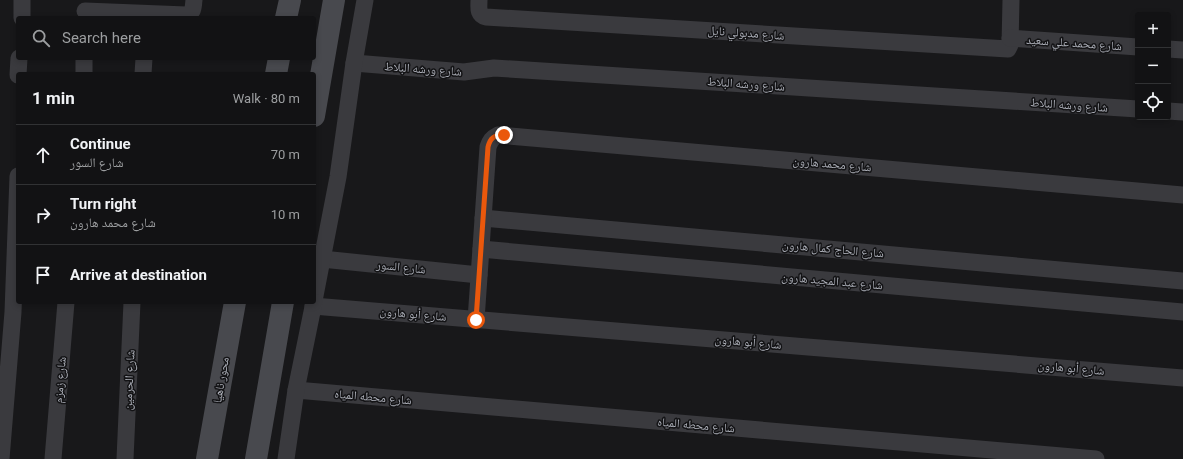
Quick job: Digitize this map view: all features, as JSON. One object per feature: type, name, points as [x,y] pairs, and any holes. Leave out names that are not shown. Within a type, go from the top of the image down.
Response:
[{"type":"main road","points":[[286,16],[290,0]]},
{"type":"main road","points":[[316,104],[334,0]]},
{"type":"main road","points":[[276,72],[279,60]]},
{"type":"main road","name":"محور ناهيا","points":[[207,459],[235,304]]},
{"type":"main road","points":[[256,459],[283,304]]},
{"type":"street","points":[[22,0],[22,16]]},
{"type":"street","points":[[84,10],[146,10],[186,15],[191,13],[194,0]]},
{"type":"street","points":[[316,292],[338,177],[354,63],[365,0]]},
{"type":"street","name":"شارع مدبولي نايل","points":[[479,0],[481,15],[486,17],[1008,44]]},
{"type":"street","points":[[1008,44],[1011,0]]},
{"type":"street","name":"شارع محمد علي سعيد","points":[[1008,44],[1135,47]]},
{"type":"street","points":[[1171,49],[1183,50]]},
{"type":"street","points":[[18,72],[19,60]]},
{"type":"street","points":[[84,60],[84,72]]},
{"type":"street","points":[[143,72],[144,60]]},
{"type":"street","name":"شارع ورشه البلاط","points":[[354,63],[464,72],[494,68],[1135,109]]},
{"type":"street","points":[[1171,111],[1183,112]]},
{"type":"street","name":"شارع محمد هارون","points":[[483,218],[488,147],[489,142],[493,137],[498,135],[1183,195]]},
{"type":"street","points":[[476,320],[483,218]]},
{"type":"street","name":"شارع الحاج كمال هارون","points":[[483,218],[1183,281]]},
{"type":"street","points":[[1,459],[13,312],[16,230]]},
{"type":"street","name":"شارع عبد المجيد هارون","points":[[481,249],[1183,312]]},
{"type":"street","name":"شارع السور","points":[[322,259],[479,275]]},
{"type":"street","name":"شارع أبو هارون","points":[[316,303],[476,320],[1183,378]]},
{"type":"street","name":"شارع زمزم","points":[[53,459],[66,304]]},
{"type":"street","name":"شارع الحرمين","points":[[125,459],[132,304]]},
{"type":"street","points":[[286,459],[296,390],[314,304]]},
{"type":"street","name":"شارع محطه المياه","points":[[296,390],[1096,459]]},
{"type":"route","points":[[476,320],[488,147],[489,142],[493,137],[504,135]]}]
